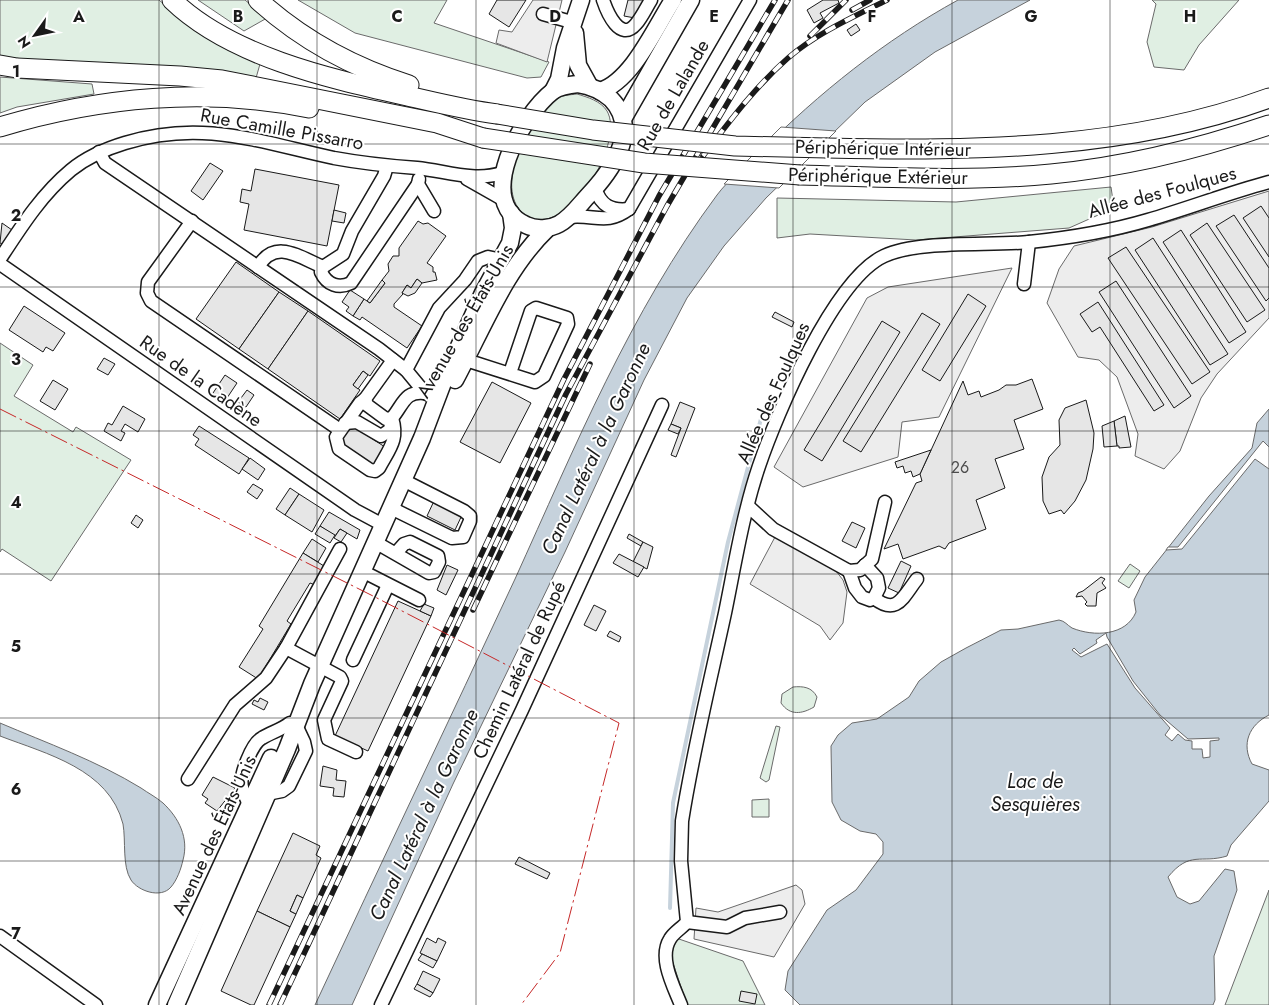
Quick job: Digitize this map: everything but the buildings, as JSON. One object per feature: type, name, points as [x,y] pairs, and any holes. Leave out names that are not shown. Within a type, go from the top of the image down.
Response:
[{"type":"highway","points":[[172,0],[225,37],[279,61],[368,87],[495,114]]},
{"type":"highway","points":[[258,0],[304,37],[354,65],[417,88],[449,95],[495,114]]},
{"type":"highway","points":[[0,64],[18,68],[180,76],[222,80],[266,87],[438,123],[483,138]]},
{"type":"highway","points":[[1184,124],[1218,105],[1269,86]]},
{"type":"highway","points":[[0,127],[82,107],[161,98],[193,98],[263,101],[436,134],[483,138]]},
{"type":"highway","name":"Périphérique Intérieur","points":[[495,114],[593,130],[735,146],[940,150],[1052,146],[1184,124],[1269,98]]},
{"type":"highway","name":"Périphérique Extérieur","points":[[483,138],[644,163],[800,176],[944,178],[1051,174],[1151,159],[1239,135],[1269,124]]},
{"type":"highway","points":[[1239,135],[1269,137]]},
{"type":"main road","points":[[575,24],[578,65],[594,88],[618,107],[623,119],[624,131],[619,153],[595,188],[558,225],[548,228],[536,228],[526,225],[508,206],[501,185],[502,173],[528,120],[540,103],[553,91],[560,79],[566,48],[581,0]]},
{"type":"main road","points":[[553,91],[569,85],[610,88],[634,65],[674,0]]},
{"type":"main road","points":[[623,119],[691,0]]},
{"type":"main road","name":"Avenue des États-Unis","points":[[422,438],[431,396],[512,238],[513,228],[508,206]]},
{"type":"main road","name":"Avenue des États-Unis","points":[[158,1005],[249,805],[293,724],[312,684],[422,438],[466,360],[504,286],[528,250],[548,228]]},
{"type":"main road","name":"Avenue des États-Unis","points":[[176,1005],[268,794],[293,724]]},
{"type":"street","points":[[603,0],[613,23],[621,29],[630,29],[636,25],[651,0]]},
{"type":"street","name":"Rue de Lalande","points":[[629,209],[750,0]]},
{"type":"street","points":[[544,14],[575,24]]},
{"type":"street","name":"Rue Camille Pissarro","points":[[0,258],[35,207],[72,170],[99,152],[159,134],[185,131],[221,133],[257,139],[336,158],[387,166],[487,178],[502,173]]},
{"type":"street","points":[[99,152],[105,163],[393,360],[406,370],[431,396]]},
{"type":"street","points":[[387,166],[384,176],[352,231],[343,254],[323,267],[321,272],[325,280],[335,286],[344,286],[352,283],[418,184],[422,169]]},
{"type":"street","name":"Rue Camille Pissarro","points":[[458,175],[508,206]]},
{"type":"street","name":"Allée des Foulques","points":[[687,922],[681,870],[682,821],[748,506],[759,466],[783,407],[826,320],[857,275],[870,263],[887,255],[913,248],[1029,242],[1147,220],[1214,197],[1269,182]]},
{"type":"street","points":[[418,184],[434,212]]},
{"type":"street","points":[[595,188],[602,202],[611,209],[629,209]]},
{"type":"street","points":[[569,216],[582,215],[609,220],[618,218],[629,209]]},
{"type":"street","points":[[192,221],[148,282],[147,293],[151,301],[343,427]]},
{"type":"street","points":[[1024,284],[1029,242]]},
{"type":"street","points":[[258,267],[265,255],[275,251],[292,254],[323,267]]},
{"type":"street","points":[[406,370],[439,308],[465,280],[478,261],[488,257],[502,260]]},
{"type":"street","name":"Rue de la Cadène","points":[[0,264],[355,510],[383,525]]},
{"type":"street","points":[[466,360],[535,382],[541,379],[568,324],[567,318],[536,308],[531,310],[510,373]]},
{"type":"street","points":[[392,418],[396,431],[394,440],[379,468],[375,471],[370,470],[339,448],[336,437],[393,360]]},
{"type":"street","points":[[343,427],[357,422],[381,436],[390,430],[392,418],[407,395],[416,391],[431,396]]},
{"type":"street","points":[[365,399],[367,405],[386,419],[392,418]]},
{"type":"street","name":"Chemin Latéral de Rupé","points":[[381,1005],[522,710],[662,405]]},
{"type":"street","points":[[391,508],[452,538],[458,539],[463,537],[470,521],[470,516],[465,512],[403,480]]},
{"type":"street","points":[[748,506],[773,529],[849,571],[860,570],[872,559],[885,502]]},
{"type":"street","points":[[375,542],[396,553]]},
{"type":"street","points":[[188,779],[235,705],[266,678],[286,648],[340,549]]},
{"type":"street","points":[[849,571],[855,588],[862,597],[870,600],[874,598],[879,588],[876,578],[865,565]]},
{"type":"street","points":[[362,572],[419,600]]},
{"type":"street","points":[[874,598],[884,606],[891,607],[898,604],[917,579]]},
{"type":"street","points":[[352,660],[388,585]]},
{"type":"street","points":[[286,648],[340,677],[342,681],[324,720],[328,739],[356,752]]},
{"type":"street","points":[[681,1005],[668,968],[666,952],[668,941],[687,922],[727,927],[755,916],[780,912]]},
{"type":"street","points":[[0,936],[96,1005]]},
{"type":"green space","points":[[0,0],[159,0],[208,36],[260,64],[256,78],[0,57]]},
{"type":"green space","points":[[198,0],[245,0],[267,18],[244,31]]},
{"type":"green space","points":[[298,0],[447,0],[434,23],[549,62],[541,77],[527,78],[355,33]]},
{"type":"green space","points":[[1152,0],[1239,0],[1199,45],[1184,70],[1154,67],[1147,42],[1156,4]]},
{"type":"green space","points":[[0,77],[92,84],[94,94],[17,107],[0,113]]},
{"type":"green space","points":[[577,94],[598,102],[607,111],[611,127],[607,147],[599,168],[586,189],[570,206],[553,217],[536,219],[520,210],[514,198],[512,184],[514,167],[519,151],[526,134],[545,108],[557,98]]},
{"type":"green space","points":[[1111,187],[1114,208],[1069,228],[916,240],[810,234],[777,238],[777,198],[956,202]]},
{"type":"green space","points":[[0,343],[33,365],[14,396],[73,432],[76,427],[131,460],[51,581],[2,549],[0,552]]},
{"type":"green space","points":[[1130,564],[1140,571],[1129,588],[1118,581]]},
{"type":"green space","points":[[793,687],[804,687],[813,691],[817,697],[814,707],[801,712],[788,710],[781,703],[782,694]]},
{"type":"green space","points":[[776,726],[780,727],[769,780],[766,782],[760,778]]},
{"type":"green space","points":[[769,799],[769,817],[752,817],[752,800]]},
{"type":"green space","points":[[1269,890],[1269,1005],[1225,1005]]},
{"type":"green space","points":[[676,938],[743,961],[765,1005],[687,1005],[671,957]]},
{"type":"shaded area","points":[[533,0],[562,0],[547,62],[496,43],[499,30],[512,32]]},
{"type":"shaded area","points":[[1269,191],[1269,318],[1217,374],[1201,398],[1180,451],[1164,469],[1135,456],[1138,434],[1117,377],[1099,360],[1078,357],[1047,303],[1059,269],[1074,246],[1152,227]]},
{"type":"shaded area","points":[[1012,268],[939,417],[902,422],[898,457],[803,487],[774,467],[867,298],[888,287]]},
{"type":"shaded area","points":[[775,537],[836,571],[843,580],[847,592],[843,623],[830,640],[820,626],[750,584]]},
{"type":"shaded area","points":[[796,885],[802,890],[805,904],[774,957],[694,939],[696,908],[718,912]]},
{"type":"water","name":"Canal Latéral à la Garonne","points":[[958,0],[1030,0],[935,52],[865,102],[766,198],[724,246],[687,298],[644,380],[565,552],[453,784],[352,1005],[315,1005],[515,579],[582,430],[631,333],[657,286],[686,240],[717,195],[782,130],[829,89],[879,50]]},
{"type":"water","name":"Lac de Sesquières","points":[[1269,409],[1269,715],[1256,724],[1252,730],[1247,742],[1247,749],[1252,764],[1269,770],[1269,801],[1231,845],[1227,856],[1196,859],[1183,863],[1168,877],[1177,897],[1190,904],[1199,901],[1225,869],[1234,871],[1237,890],[1214,956],[1215,1000],[1213,1005],[800,1005],[785,990],[788,971],[827,910],[856,890],[883,854],[883,842],[876,834],[860,831],[841,820],[832,802],[831,746],[838,735],[852,723],[877,719],[909,697],[919,681],[941,662],[1001,630],[1018,629],[1059,620],[1072,628],[1090,633],[1108,632],[1125,626],[1136,612],[1134,600],[1145,577],[1209,496],[1252,448],[1257,423]]},
{"type":"water","points":[[0,723],[107,769],[163,803],[178,822],[185,844],[181,867],[171,887],[162,893],[150,892],[134,884],[131,880],[125,861],[123,824],[116,805],[104,790],[74,766],[56,757],[0,736]]},
{"type":"pier","points":[[781,127],[836,131],[779,188],[724,184]]},
{"type":"pier","points":[[1263,441],[1269,447],[1269,469],[1255,459],[1182,549],[1166,550],[1168,547],[1178,547]]},
{"type":"pier","points":[[1106,633],[1133,681],[1160,715],[1188,739],[1219,738],[1219,740],[1210,741],[1210,757],[1203,758],[1202,749],[1192,749],[1192,741],[1185,740],[1178,734],[1172,741],[1165,735],[1170,728],[1135,688],[1107,644],[1081,657],[1072,650],[1074,648],[1080,654],[1097,643],[1096,640]]},
{"type":"waterway","points":[[670,908],[673,803],[728,542],[762,415]]},
{"type":"railway","points":[[269,1005],[564,379],[659,196],[775,0]]},
{"type":"railway","points":[[280,1005],[566,394],[667,206],[788,0]]},
{"type":"railway","points":[[810,36],[846,0]]},
{"type":"railway","points":[[852,10],[870,0]]},
{"type":"railway","points":[[703,156],[753,93],[788,58],[823,33],[887,0]]},
{"type":"railway","points":[[473,610],[590,364]]},
{"type":"power","points":[[0,409],[375,597],[619,723],[560,953],[521,1005]]}]
